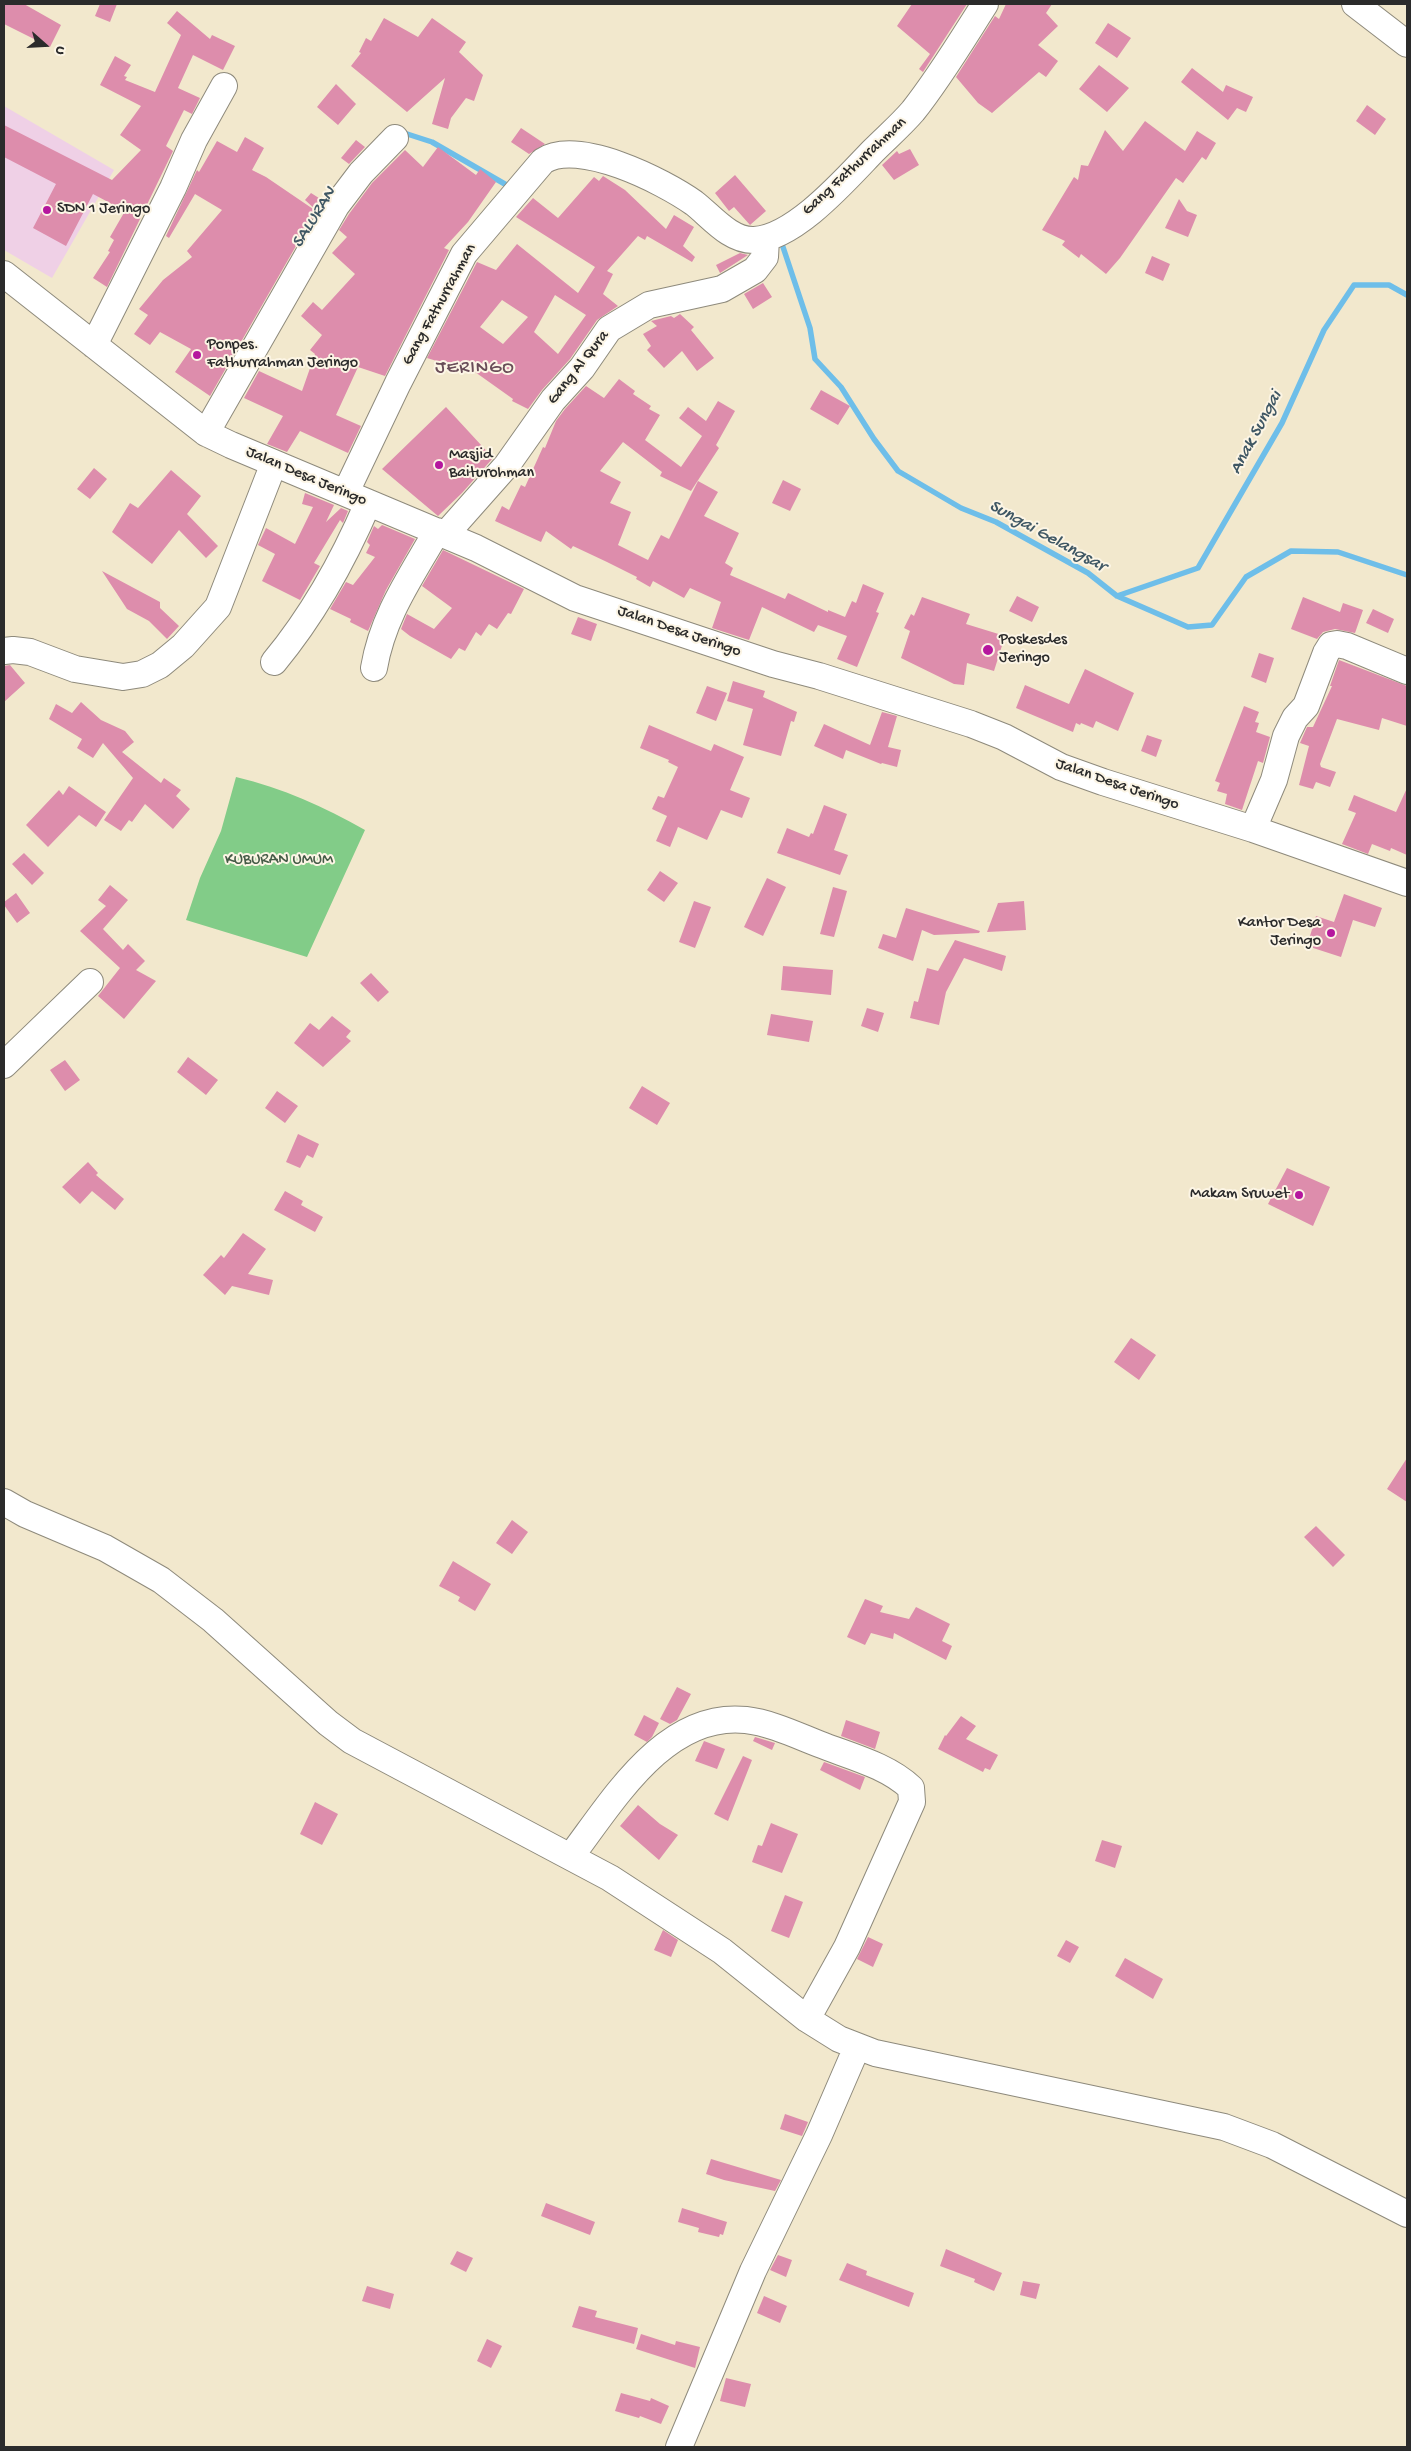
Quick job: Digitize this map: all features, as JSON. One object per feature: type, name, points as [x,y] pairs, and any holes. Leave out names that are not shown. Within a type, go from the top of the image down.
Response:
[{"type":"street","name":"Gang Fathurrahman","points":[[274,662],[309,614],[353,539],[357,498],[398,382],[464,254],[520,186],[547,158],[558,155],[575,155],[634,171],[681,195],[733,234],[752,240],[766,238],[791,225],[820,203],[894,132],[931,88],[985,4]]},
{"type":"street","points":[[1355,4],[1407,44]]},
{"type":"street","points":[[94,345],[173,188],[194,140],[224,86]]},
{"type":"street","points":[[206,433],[336,206],[362,173],[395,138]]},
{"type":"street","name":"Gang Al Qura","points":[[374,668],[377,651],[392,609],[406,581],[441,533],[507,466],[553,400],[582,368],[609,329],[649,304],[722,289],[755,270],[764,257],[766,238]]},
{"type":"street","name":"Jalan Desa Jeringo","points":[[4,274],[206,433],[441,533],[575,598],[773,664],[819,676],[971,724],[1004,737],[1061,767],[1088,777],[1253,829],[1407,883]]},
{"type":"street","points":[[4,651],[30,652],[75,669],[123,677],[142,674],[160,665],[183,646],[218,607],[274,463]]},
{"type":"street","points":[[1253,829],[1274,780],[1286,736],[1295,718],[1306,706],[1326,653],[1331,645],[1347,646],[1407,671]]},
{"type":"street","points":[[4,1064],[90,982]]},
{"type":"street","points":[[4,1502],[25,1514],[105,1548],[161,1580],[213,1620],[314,1712],[352,1741],[571,1856],[633,1891],[686,1925],[750,1973],[806,2019],[857,2047],[875,2053],[1224,2127],[1272,2145],[1407,2214]]},
{"type":"street","points":[[571,1856],[632,1776],[654,1753],[680,1736],[718,1722],[746,1720],[768,1725],[870,1764],[905,1782],[911,1788],[912,1802],[847,1947],[806,2019]]},
{"type":"street","points":[[679,2447],[753,2270],[819,2135],[857,2047]]},
{"type":"shaded area","name":"SDN 1 Jeringo","points":[[4,106],[114,170],[52,278],[4,250]]},
{"type":"green space","name":"KUBURAN UMUM","points":[[236,777],[253,781],[303,799],[365,830],[307,957],[186,920],[200,878],[221,831]]},
{"type":"building","points":[[4,4],[24,4],[61,25],[50,47],[4,24]]},
{"type":"building","points":[[100,4],[117,4],[110,22],[95,16]]},
{"type":"building","points":[[912,4],[967,4],[923,72],[919,69],[930,54],[897,26]]},
{"type":"building","points":[[1006,4],[1052,4],[1046,13],[1058,26],[1038,45],[1058,61],[1046,77],[1039,72],[992,113],[978,103],[956,77],[995,16],[999,19]]},
{"type":"building","points":[[177,11],[210,39],[212,35],[235,46],[223,70],[193,55],[178,88],[200,98],[192,114],[184,110],[166,146],[173,151],[107,287],[93,278],[110,252],[108,251],[114,240],[110,237],[125,211],[93,194],[66,246],[33,228],[56,184],[4,157],[4,125],[112,180],[141,150],[120,135],[141,106],[100,85],[115,56],[131,65],[124,76],[127,77],[125,80],[155,92],[181,35],[167,23]]},
{"type":"building","points":[[384,18],[418,37],[432,18],[466,42],[459,52],[483,75],[474,101],[466,98],[451,118],[448,129],[432,124],[445,78],[407,112],[351,66],[361,53],[359,52],[366,38],[371,41]]},
{"type":"building","points":[[1108,23],[1131,38],[1117,58],[1095,43]]},
{"type":"building","points":[[1099,65],[1129,88],[1107,112],[1079,89]]},
{"type":"building","points":[[1192,68],[1223,92],[1226,85],[1253,97],[1246,112],[1237,108],[1228,120],[1181,82]]},
{"type":"building","points":[[336,84],[356,104],[338,125],[317,107]]},
{"type":"building","points":[[1367,105],[1386,119],[1375,135],[1356,121]]},
{"type":"building","points":[[1145,121],[1185,151],[1197,131],[1216,143],[1206,160],[1202,157],[1183,183],[1176,178],[1120,258],[1106,274],[1081,254],[1079,258],[1062,245],[1065,241],[1042,230],[1074,177],[1078,180],[1081,165],[1088,166],[1105,130],[1123,151]]},
{"type":"building","points":[[521,128],[545,144],[529,154],[511,142]]},
{"type":"building","points":[[245,137],[264,148],[252,170],[266,177],[316,211],[210,396],[175,372],[191,349],[160,332],[150,345],[134,334],[148,315],[139,309],[163,280],[192,257],[187,251],[222,210],[195,194],[169,238],[166,236],[197,170],[199,172],[217,141],[237,152]]},
{"type":"building","points":[[356,140],[365,147],[349,164],[341,158]]},
{"type":"building","points":[[438,147],[476,175],[480,169],[496,182],[468,222],[444,248],[449,250],[385,376],[358,367],[336,415],[361,426],[348,453],[300,431],[287,452],[267,444],[283,416],[244,398],[259,371],[302,391],[315,354],[310,350],[322,335],[301,316],[313,302],[322,310],[355,274],[332,253],[347,237],[339,230],[372,183],[405,150],[423,167]]},
{"type":"building","points":[[910,149],[919,165],[894,180],[882,165],[897,151],[899,154]]},
{"type":"building","points":[[735,175],[766,211],[750,225],[734,207],[729,211],[715,193]]},
{"type":"building","points":[[603,176],[625,190],[666,229],[674,215],[694,227],[683,246],[695,257],[692,262],[647,236],[645,240],[638,236],[607,271],[613,274],[603,294],[618,306],[597,320],[570,359],[542,390],[528,409],[512,401],[513,399],[468,367],[466,371],[454,362],[453,366],[427,358],[477,262],[496,270],[517,244],[578,293],[595,267],[516,217],[533,198],[558,218],[594,177],[599,181]],"holes":[[[555,295],[586,315],[558,354],[534,332]],[[502,300],[528,317],[503,344],[480,327]]]},
{"type":"building","points":[[311,193],[322,200],[316,210],[305,200]]},
{"type":"building","points":[[1179,199],[1187,211],[1197,215],[1188,237],[1165,228]]},
{"type":"building","points":[[740,253],[748,255],[720,273],[716,265]]},
{"type":"building","points":[[1152,256],[1170,264],[1163,281],[1145,273]]},
{"type":"building","points":[[763,283],[772,297],[753,309],[744,294]]},
{"type":"building","points":[[680,314],[694,327],[691,330],[714,358],[697,371],[682,351],[664,368],[647,350],[651,346],[643,334],[657,326],[651,321],[671,316],[674,318]]},
{"type":"building","points":[[619,379],[635,391],[633,394],[651,406],[649,409],[660,415],[645,440],[681,467],[702,436],[679,418],[688,407],[706,421],[718,401],[735,411],[716,445],[719,448],[691,491],[660,476],[662,472],[623,442],[600,471],[621,482],[610,503],[631,512],[618,545],[648,560],[661,535],[669,539],[698,481],[718,492],[704,516],[739,533],[725,563],[733,568],[730,575],[785,599],[788,593],[828,612],[828,610],[845,617],[852,601],[856,603],[863,584],[884,593],[876,612],[879,613],[857,667],[837,659],[847,636],[818,625],[814,632],[762,607],[749,640],[712,628],[721,602],[690,588],[684,598],[653,581],[650,587],[636,579],[637,577],[607,562],[573,546],[571,549],[546,531],[541,542],[495,521],[502,506],[509,510],[521,485],[525,487],[543,447],[545,448],[556,421],[565,409],[586,386],[604,398]]},
{"type":"building","points":[[821,390],[850,406],[838,425],[810,409]]},
{"type":"building","name":"Masjid Baiturohman","points":[[446,407],[493,458],[462,493],[438,516],[382,469]]},
{"type":"building","points":[[94,468],[107,479],[90,499],[77,489]]},
{"type":"building","points":[[171,470],[201,496],[187,514],[218,546],[206,558],[179,530],[152,564],[112,532],[130,503],[138,508]]},
{"type":"building","points":[[783,480],[801,489],[790,511],[772,503]]},
{"type":"building","points":[[305,493],[334,505],[326,522],[341,508],[348,511],[343,523],[340,520],[314,563],[320,566],[300,600],[262,581],[275,554],[258,545],[266,528],[295,544],[313,507],[302,504]]},
{"type":"building","points":[[382,525],[415,539],[386,590],[368,631],[350,622],[351,619],[330,609],[346,582],[353,585],[375,557],[366,553],[370,545],[367,542],[374,526],[378,529]]},
{"type":"building","points":[[443,550],[524,589],[511,614],[508,613],[497,629],[489,624],[481,636],[476,632],[465,651],[459,648],[451,659],[401,629],[407,614],[434,629],[452,608],[422,586]]},
{"type":"building","points":[[102,571],[160,602],[160,608],[179,626],[167,639],[149,621],[127,609]]},
{"type":"building","points":[[1017,596],[1039,607],[1032,622],[1009,611]]},
{"type":"building","points":[[922,597],[970,614],[966,624],[1005,636],[994,671],[967,663],[964,685],[954,684],[901,658],[910,631],[904,628],[911,614],[914,616]]},
{"type":"building","points":[[1303,597],[1340,612],[1343,603],[1363,610],[1355,633],[1335,629],[1323,632],[1317,639],[1291,629]]},
{"type":"building","points":[[1373,609],[1394,619],[1388,633],[1366,623]]},
{"type":"building","points":[[578,617],[597,624],[591,641],[571,634]]},
{"type":"building","points":[[1259,653],[1274,658],[1266,683],[1251,677]]},
{"type":"building","points":[[1339,660],[1407,686],[1407,726],[1382,718],[1379,730],[1337,719],[1320,764],[1321,767],[1336,772],[1330,787],[1316,782],[1313,789],[1299,785],[1309,746],[1300,743],[1307,727],[1313,727],[1332,686],[1330,686]]},
{"type":"building","points":[[10,665],[25,683],[4,702],[4,666]]},
{"type":"building","points":[[1085,669],[1134,693],[1118,731],[1096,721],[1093,728],[1076,723],[1073,732],[1016,708],[1025,685],[1069,704]]},
{"type":"building","points":[[733,681],[765,691],[763,697],[797,712],[794,722],[791,721],[781,756],[743,745],[753,709],[727,701]]},
{"type":"building","points":[[707,686],[727,693],[716,721],[696,713]]},
{"type":"building","points":[[81,702],[101,720],[125,731],[134,742],[122,752],[161,783],[164,778],[181,790],[176,796],[190,809],[173,829],[145,804],[132,822],[129,820],[121,831],[104,820],[133,778],[103,743],[93,758],[77,748],[82,739],[49,719],[56,704],[72,713]]},
{"type":"building","points":[[1244,706],[1259,712],[1255,722],[1259,723],[1256,732],[1270,737],[1263,763],[1258,761],[1242,810],[1225,804],[1227,794],[1217,791],[1220,783],[1215,781]]},
{"type":"building","points":[[882,712],[897,716],[888,747],[901,750],[897,767],[881,764],[846,750],[843,759],[814,746],[824,724],[870,745]]},
{"type":"building","points":[[649,725],[711,751],[714,744],[744,757],[730,790],[750,798],[742,818],[721,810],[707,840],[678,827],[670,847],[656,841],[667,816],[652,809],[658,796],[664,798],[678,767],[668,762],[669,760],[640,748]]},
{"type":"building","points":[[1147,735],[1162,740],[1156,757],[1141,751]]},
{"type":"building","points":[[69,786],[106,812],[96,827],[79,815],[48,847],[26,825],[59,790],[63,795]]},
{"type":"building","points":[[1407,788],[1407,855],[1391,848],[1390,851],[1372,844],[1368,854],[1342,844],[1356,813],[1348,810],[1354,795],[1396,812]]},
{"type":"building","points":[[824,805],[847,814],[834,850],[848,855],[840,875],[777,853],[787,828],[809,837],[811,833],[813,834]]},
{"type":"building","points":[[24,853],[44,873],[32,885],[12,864]]},
{"type":"building","points":[[660,871],[678,883],[664,902],[647,890]]},
{"type":"building","points":[[767,878],[786,887],[763,936],[744,927]]},
{"type":"building","points":[[110,885],[128,900],[103,929],[123,950],[128,944],[145,961],[136,970],[156,981],[124,1019],[98,996],[120,968],[80,931],[106,906],[98,900]]},
{"type":"building","points":[[833,887],[847,891],[834,937],[820,934]]},
{"type":"building","points":[[16,893],[30,913],[17,923],[4,905],[4,902]]},
{"type":"building","points":[[1344,894],[1382,908],[1375,927],[1353,920],[1341,957],[1307,946],[1316,916],[1334,922]]},
{"type":"building","points":[[694,901],[711,907],[695,948],[679,942]]},
{"type":"building","points":[[1024,901],[1026,930],[987,932],[998,903]]},
{"type":"building","points":[[906,908],[980,931],[979,933],[934,935],[922,930],[913,961],[878,948],[883,934],[896,938]]},
{"type":"building","points":[[955,940],[1006,956],[1002,971],[964,958],[946,992],[939,1025],[910,1018],[914,1001],[918,1002],[927,968],[938,971]]},
{"type":"building","points":[[783,966],[833,970],[831,995],[781,990]]},
{"type":"building","points":[[371,973],[389,992],[378,1002],[360,983]]},
{"type":"building","points":[[867,1008],[884,1013],[878,1032],[861,1026]]},
{"type":"building","points":[[771,1014],[813,1021],[809,1042],[767,1035]]},
{"type":"building","points":[[332,1016],[351,1031],[346,1037],[351,1041],[323,1067],[294,1043],[310,1023],[319,1030]]},
{"type":"building","points":[[188,1057],[218,1080],[206,1095],[177,1072]]},
{"type":"building","points":[[65,1060],[80,1080],[65,1091],[50,1070]]},
{"type":"building","points":[[642,1086],[670,1103],[657,1125],[629,1108]]},
{"type":"building","points":[[277,1091],[298,1106],[285,1123],[265,1108]]},
{"type":"building","points":[[298,1134],[319,1144],[313,1158],[307,1155],[300,1168],[286,1162]]},
{"type":"building","points":[[88,1162],[98,1173],[96,1175],[124,1199],[115,1210],[92,1191],[80,1204],[62,1187]]},
{"type":"building","name":"Makam Sruwet","points":[[1287,1168],[1330,1187],[1313,1226],[1268,1204]]},
{"type":"building","points":[[285,1191],[303,1201],[301,1205],[323,1217],[315,1232],[274,1210]]},
{"type":"building","points":[[243,1233],[266,1249],[248,1274],[273,1280],[269,1295],[232,1286],[225,1295],[203,1275],[221,1255],[224,1258]]},
{"type":"building","points":[[1131,1338],[1156,1355],[1139,1380],[1114,1362]]},
{"type":"building","points":[[1407,1458],[1407,1502],[1387,1489]]},
{"type":"building","points":[[512,1520],[528,1532],[512,1554],[496,1543]]},
{"type":"building","points":[[1316,1526],[1345,1555],[1333,1567],[1304,1537]]},
{"type":"building","points":[[453,1561],[491,1584],[475,1611],[458,1601],[460,1597],[439,1586]]},
{"type":"building","points":[[865,1599],[883,1606],[880,1612],[909,1619],[916,1607],[950,1624],[942,1641],[952,1646],[946,1660],[894,1633],[893,1639],[871,1633],[865,1645],[847,1637]]},
{"type":"building","points":[[677,1687],[691,1694],[677,1720],[670,1724],[660,1719]]},
{"type":"building","points":[[644,1715],[659,1723],[652,1737],[647,1742],[634,1735]]},
{"type":"building","points":[[961,1716],[976,1726],[966,1739],[998,1755],[990,1770],[985,1768],[983,1772],[938,1749],[945,1735]]},
{"type":"building","points":[[846,1720],[880,1732],[875,1749],[841,1736]]},
{"type":"building","points":[[755,1737],[775,1743],[772,1750],[753,1741]]},
{"type":"building","points":[[704,1741],[725,1749],[717,1769],[695,1761]]},
{"type":"building","points":[[743,1756],[752,1760],[728,1821],[714,1814]]},
{"type":"building","points":[[824,1762],[865,1777],[860,1790],[820,1770]]},
{"type":"building","points":[[315,1802],[338,1814],[322,1845],[300,1834]]},
{"type":"building","points":[[638,1805],[660,1824],[678,1835],[659,1860],[620,1826]]},
{"type":"building","points":[[771,1823],[798,1834],[782,1873],[752,1862],[758,1845],[762,1846]]},
{"type":"building","points":[[1102,1840],[1122,1846],[1115,1868],[1095,1861]]},
{"type":"building","points":[[785,1895],[803,1902],[789,1938],[771,1931]]},
{"type":"building","points":[[663,1930],[678,1940],[671,1957],[654,1950]]},
{"type":"building","points":[[868,1937],[883,1944],[873,1967],[857,1959]]},
{"type":"building","points":[[1066,1940],[1079,1947],[1070,1963],[1057,1956]]},
{"type":"building","points":[[1125,1958],[1163,1979],[1153,1999],[1115,1976]]},
{"type":"building","points":[[785,2114],[808,2122],[802,2136],[780,2129]]},
{"type":"building","points":[[711,2159],[781,2180],[775,2191],[724,2180],[706,2174]]},
{"type":"building","points":[[546,2203],[595,2222],[590,2235],[541,2216]]},
{"type":"building","points":[[682,2208],[727,2222],[723,2235],[720,2234],[719,2237],[698,2232],[699,2228],[678,2222]]},
{"type":"building","points":[[946,2249],[1002,2273],[994,2291],[974,2282],[975,2279],[940,2266]]},
{"type":"building","points":[[457,2251],[473,2258],[466,2272],[450,2264]]},
{"type":"building","points":[[778,2255],[792,2260],[786,2277],[770,2270]]},
{"type":"building","points":[[847,2263],[867,2271],[866,2275],[914,2293],[909,2307],[839,2280]]},
{"type":"building","points":[[1023,2281],[1040,2284],[1036,2299],[1020,2295]]},
{"type":"building","points":[[367,2286],[394,2294],[390,2309],[362,2301]]},
{"type":"building","points":[[764,2296],[787,2306],[780,2323],[757,2313]]},
{"type":"building","points":[[579,2306],[597,2311],[595,2317],[638,2328],[634,2344],[572,2327]]},
{"type":"building","points":[[641,2334],[675,2345],[676,2341],[700,2347],[695,2368],[636,2349]]},
{"type":"building","points":[[487,2339],[502,2346],[491,2368],[477,2361]]},
{"type":"building","points":[[726,2378],[751,2384],[745,2407],[720,2401]]},
{"type":"building","points":[[621,2393],[650,2401],[651,2398],[669,2406],[661,2424],[640,2416],[639,2418],[615,2411]]},
{"type":"waterway","name":"SALURAN","points":[[401,132],[432,142],[510,187]]},
{"type":"waterway","name":"Sungai Gelangsar","points":[[782,244],[810,328],[815,359],[841,387],[874,439],[898,471],[961,508],[996,522],[1088,573],[1117,596],[1188,627],[1212,625],[1246,577],[1291,551],[1338,552],[1407,575]]},
{"type":"waterway","name":"Anak Sungai","points":[[1117,596],[1198,568],[1282,423],[1324,330],[1354,285],[1389,285],[1407,295]]},
{"type":"place","name":"SDN 1 Jeringo","points":[[47,210]]},
{"type":"place","name":"Ponpes. Fathurrahman Jeringo","points":[[197,355]]},
{"type":"place","name":"Masjid Baiturohman","points":[[439,465]]},
{"type":"place","name":"Poskesdes Jeringo","points":[[988,650]]},
{"type":"place","name":"Kantor Desa Jeringo","points":[[1331,933]]},
{"type":"place","name":"Makam Sruwet","points":[[1299,1195]]},
{"type":"district","name":"JERINGO","points":[[475,369]]}]
